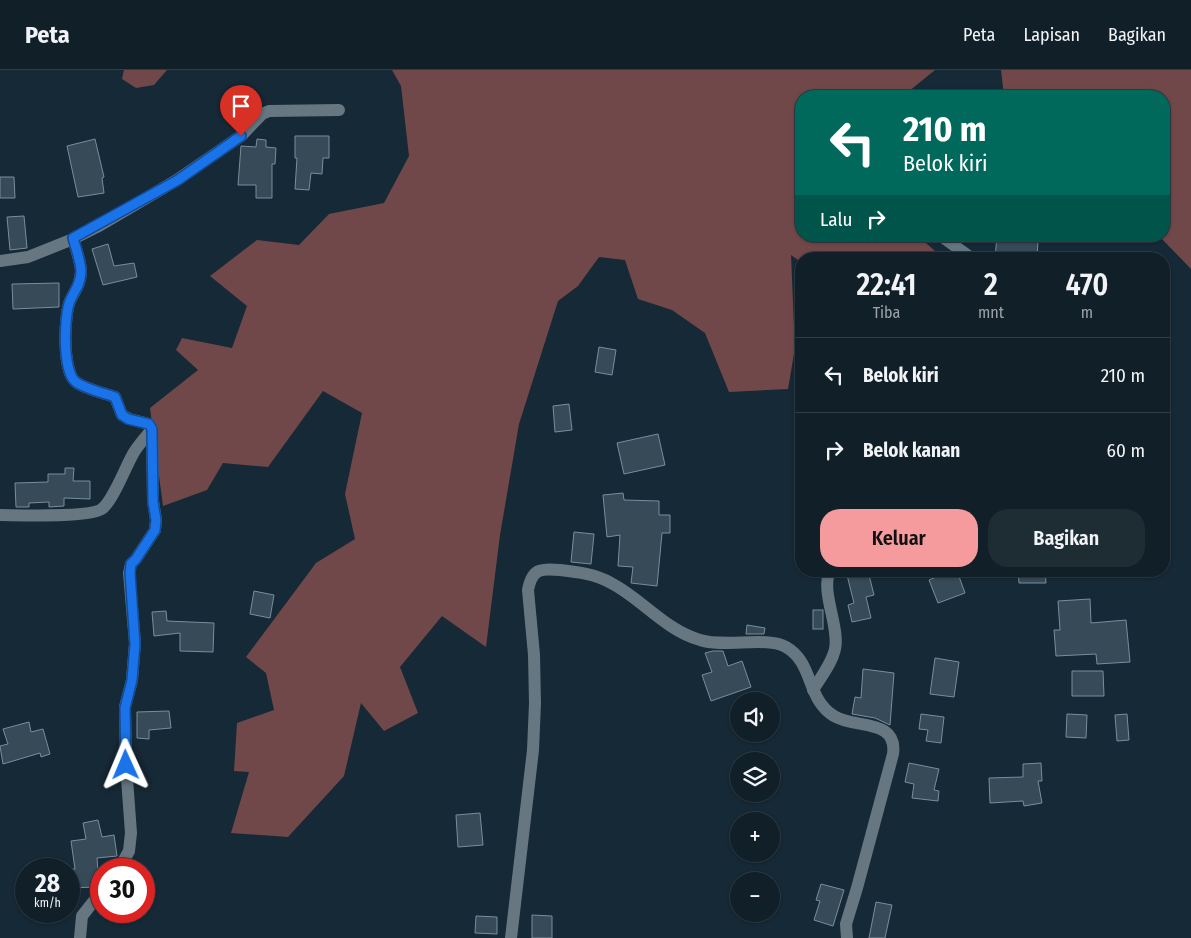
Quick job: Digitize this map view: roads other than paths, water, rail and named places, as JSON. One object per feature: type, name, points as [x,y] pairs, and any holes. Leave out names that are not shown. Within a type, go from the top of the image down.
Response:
[{"type":"street","points":[[0,261],[28,257],[73,238],[178,180],[241,136],[262,114],[270,111],[339,110]]},
{"type":"street","points":[[73,238],[81,270],[79,284],[70,301],[66,318],[67,366],[70,375],[74,381],[81,385],[115,397],[122,415],[128,419],[149,424],[152,429],[155,530],[131,564],[130,573],[135,644],[132,680],[125,708],[126,765],[131,833],[129,850],[125,858]]},
{"type":"street","points":[[949,242],[963,252]]},
{"type":"street","points":[[0,515],[78,514],[103,509],[133,454],[152,429]]},
{"type":"street","points":[[511,938],[533,750],[536,703],[528,599],[530,579],[534,573],[553,569],[594,575],[623,590],[656,616],[687,636],[700,641],[714,643],[774,642],[786,646],[806,669],[813,690],[823,708],[841,721],[881,728],[890,736],[894,745],[860,879],[846,924],[847,938]]},
{"type":"street","points":[[813,690],[832,658],[836,647],[827,584],[829,577]]},
{"type":"street","points":[[80,938],[82,916],[90,906]]}]
